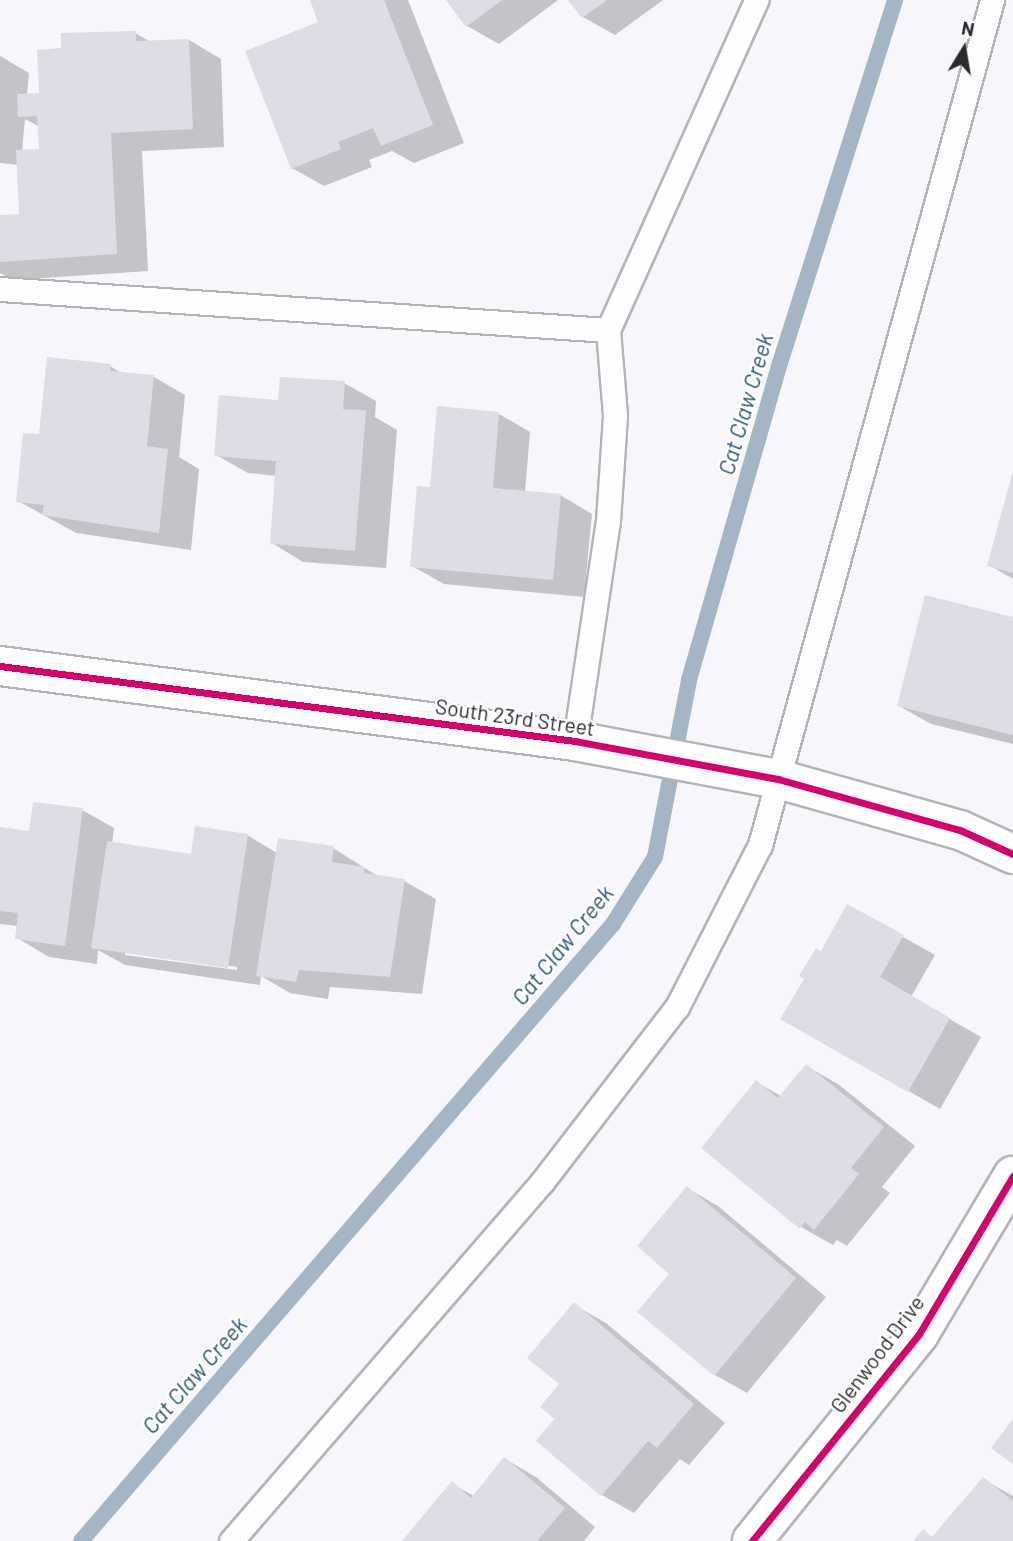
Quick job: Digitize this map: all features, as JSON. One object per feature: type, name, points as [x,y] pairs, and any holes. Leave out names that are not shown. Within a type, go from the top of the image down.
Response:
[{"type":"street","name":"South 23rd Street","points":[[0,666],[575,741],[778,779],[960,830],[1013,854]]},
{"type":"street","name":"Glenwood Drive","points":[[752,1541],[919,1334],[1013,1176]]},
{"type":"lane","points":[[575,741],[608,521],[615,415],[608,330],[755,0]]},
{"type":"lane","points":[[231,1541],[542,1182],[677,1007],[760,845],[992,0]]},
{"type":"lane","points":[[0,289],[608,330]]},
{"type":"building","points":[[310,0],[384,0],[433,125],[381,146],[373,128],[338,142],[341,149],[291,169],[245,51],[318,22]]},
{"type":"building","points":[[446,0],[502,0],[466,27]]},
{"type":"building","points":[[568,0],[607,0],[582,18]]},
{"type":"building","points":[[136,31],[136,41],[189,39],[193,129],[111,133],[117,254],[0,262],[0,215],[19,214],[16,150],[39,149],[37,116],[18,117],[17,94],[39,93],[37,50],[61,48],[61,33]]},
{"type":"building","points":[[47,357],[111,364],[110,371],[154,375],[147,446],[168,449],[159,533],[42,515],[44,505],[16,502],[23,433],[39,434]]},
{"type":"building","points":[[280,377],[345,381],[343,409],[366,410],[355,551],[270,544],[276,461],[214,456],[219,395],[278,400]]},
{"type":"building","points":[[437,406],[499,412],[493,488],[561,494],[553,580],[410,567],[417,486],[430,487]]},
{"type":"building","points":[[1013,474],[1013,573],[987,566]]},
{"type":"building","points":[[925,595],[1013,617],[1013,735],[897,706]]},
{"type":"building","points":[[33,802],[83,808],[65,946],[15,939],[18,913],[0,911],[0,827],[29,831]]},
{"type":"building","points":[[195,826],[248,834],[228,968],[91,948],[107,841],[191,854]]},
{"type":"building","points":[[278,838],[334,846],[332,862],[365,867],[364,873],[405,879],[390,977],[299,970],[296,982],[256,976]]},
{"type":"building","points":[[847,904],[904,935],[880,977],[950,1018],[908,1092],[780,1019],[804,979],[799,976],[816,948],[821,951]]},
{"type":"building","points":[[806,1064],[884,1127],[851,1168],[859,1174],[814,1230],[805,1222],[800,1229],[701,1148],[756,1080],[778,1098]]},
{"type":"building","points":[[687,1186],[796,1278],[714,1376],[637,1312],[669,1274],[637,1246]]},
{"type":"building","points":[[574,1302],[694,1404],[657,1448],[648,1441],[601,1496],[536,1441],[554,1419],[540,1407],[559,1384],[527,1358]]},
{"type":"building","points":[[1013,1419],[1013,1464],[991,1448]]},
{"type":"building","points":[[504,1457],[565,1508],[537,1541],[402,1541],[452,1481],[471,1498]]},
{"type":"building","points":[[983,1477],[1013,1501],[1013,1541],[913,1541],[923,1529],[932,1537]]},
{"type":"waterway","name":"Cat Claw Creek","points":[[81,1541],[613,924],[655,857],[689,680],[780,363],[895,0]]},
{"type":"cycle path","points":[[0,666],[575,741],[778,779],[960,830],[1013,854]]},
{"type":"cycle path","points":[[752,1541],[919,1334],[1013,1176]]}]
